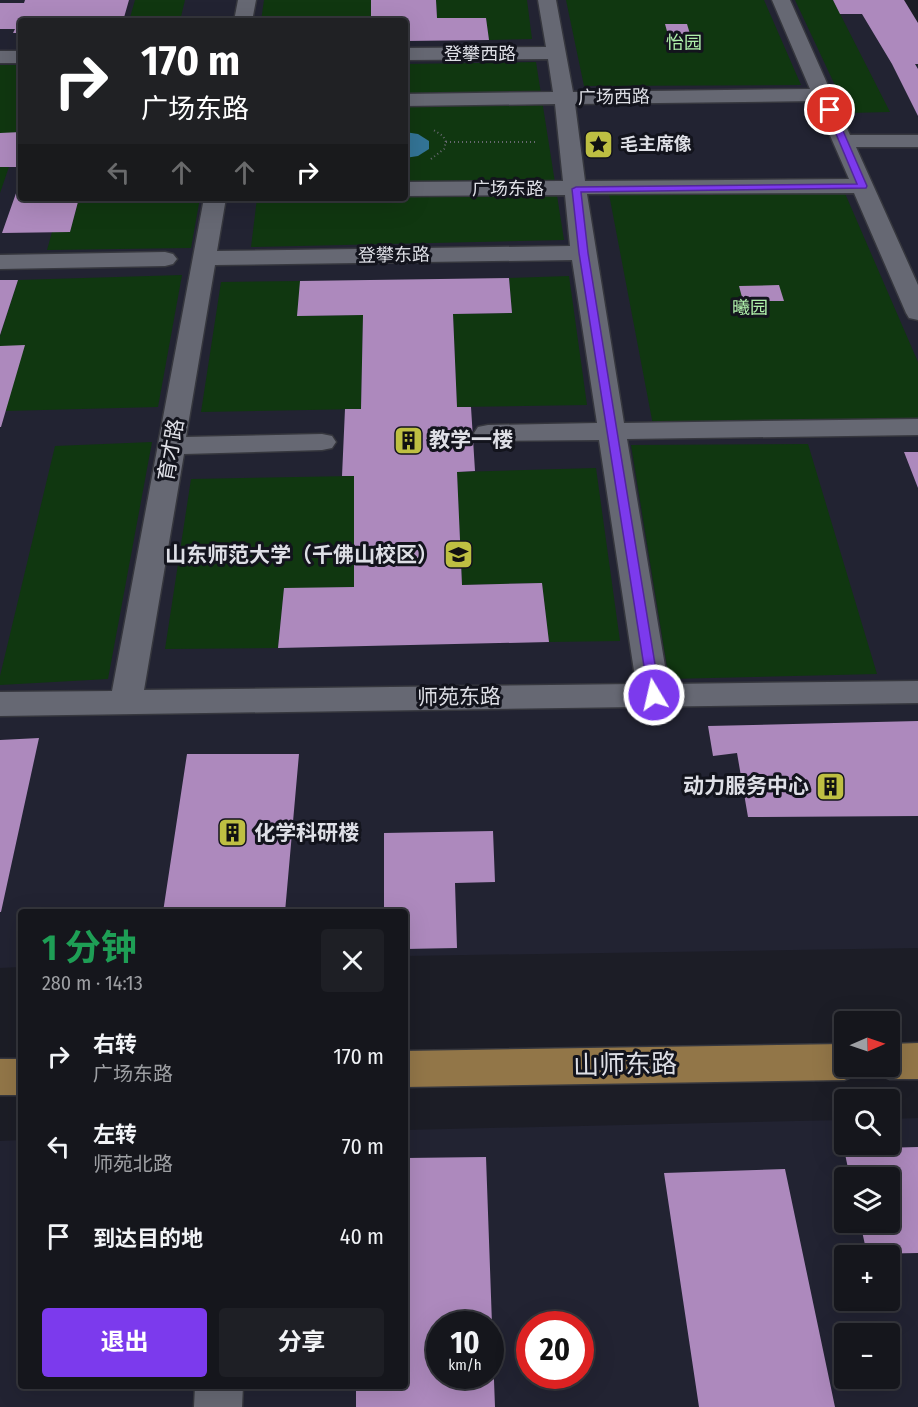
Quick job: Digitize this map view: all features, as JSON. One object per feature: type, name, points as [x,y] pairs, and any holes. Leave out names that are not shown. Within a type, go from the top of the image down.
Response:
[{"type":"main road","points":[[900,1061],[918,1060]]},
{"type":"main road","name":"山师东路","points":[[408,1069],[834,1062]]},
{"type":"main road","points":[[0,1077],[18,1077]]},
{"type":"lane","points":[[244,18],[247,0]]},
{"type":"lane","points":[[547,0],[564,97],[584,253],[654,695]]},
{"type":"lane","points":[[781,0],[845,141],[862,186],[918,313]]},
{"type":"lane","name":"登攀西路","points":[[408,54],[555,53]]},
{"type":"lane","points":[[0,57],[18,57]]},
{"type":"lane","name":"广场西路","points":[[408,100],[823,95]]},
{"type":"lane","points":[[845,141],[918,141]]},
{"type":"lane","name":"广场东路","points":[[408,189],[862,186]]},
{"type":"lane","name":"育才路","points":[[126,702],[214,201]]},
{"type":"lane","name":"登攀东路","points":[[205,258],[584,253]]},
{"type":"lane","points":[[0,262],[165,259]]},
{"type":"lane","points":[[488,433],[918,427]]},
{"type":"lane","points":[[171,446],[322,442]]},
{"type":"lane","name":"师苑东路","points":[[0,704],[918,692]]},
{"type":"lane","points":[[218,1407],[219,1389]]},
{"type":"path","points":[[425,127],[443,136],[446,142],[438,156],[426,161]]},
{"type":"path","points":[[446,142],[569,142]]},
{"type":"shaded area","name":"山东师范大学（千佛山校区）","points":[[0,0],[904,0],[918,23],[918,948],[408,956],[408,909],[18,909],[18,967],[0,968]]},
{"type":"shaded area","points":[[918,1118],[918,1407],[0,1407],[0,1141],[18,1140],[18,1389],[408,1389],[408,1130],[834,1120],[834,1155],[900,1155],[900,1119]]},
{"type":"green space","points":[[135,0],[185,0],[181,18],[130,18]]},
{"type":"green space","points":[[264,0],[371,0],[371,18],[261,18]]},
{"type":"green space","points":[[436,0],[527,0],[532,39],[489,40],[486,18],[437,18]]},
{"type":"green space","name":"怡园","points":[[566,0],[764,0],[801,85],[584,86]]},
{"type":"green space","points":[[795,0],[833,0],[890,112],[848,113]]},
{"type":"green space","points":[[536,62],[564,240],[251,247],[257,201],[408,201],[408,64]]},
{"type":"green space","points":[[0,65],[18,65],[18,141],[0,193]]},
{"type":"green space","name":"曦园","points":[[844,191],[918,362],[918,419],[653,425],[609,194]]},
{"type":"green space","points":[[78,201],[199,201],[191,248],[47,250],[52,232],[70,232]]},
{"type":"green space","points":[[182,275],[158,407],[5,411],[24,346],[0,346],[0,336],[18,280]]},
{"type":"green space","points":[[569,276],[587,405],[457,407],[453,314],[512,313],[509,278]]},
{"type":"green space","points":[[300,281],[298,316],[363,315],[361,409],[201,412],[221,282]]},
{"type":"green space","points":[[152,442],[108,679],[0,685],[0,676],[55,446]]},
{"type":"green space","points":[[808,444],[877,674],[669,679],[631,445]]},
{"type":"green space","points":[[596,468],[620,641],[549,642],[542,583],[462,585],[457,472]]},
{"type":"green space","points":[[354,476],[354,587],[284,589],[278,648],[165,649],[191,479]]},
{"type":"water","points":[[408,132],[418,134],[429,141],[429,149],[418,156],[408,158]]},
{"type":"building","points":[[25,0],[129,0],[124,18],[18,18],[18,33],[13,33],[15,29],[0,29],[0,3],[24,3]]},
{"type":"building","points":[[371,0],[436,0],[437,18],[486,18],[489,40],[408,41],[408,18],[371,18]]},
{"type":"building","points":[[833,0],[904,0],[918,23],[918,64],[915,64],[918,69],[918,116],[892,64],[862,14],[840,14]]},
{"type":"building","points":[[665,24],[687,24],[690,34],[668,35]]},
{"type":"building","points":[[18,132],[18,167],[0,167],[0,133]]},
{"type":"building","points":[[18,188],[18,201],[78,201],[70,232],[2,233]]},
{"type":"building","name":"教学一楼","points":[[509,278],[512,313],[453,314],[457,407],[471,407],[475,471],[457,472],[462,585],[542,583],[549,642],[278,648],[284,588],[354,587],[354,476],[342,476],[345,409],[361,409],[363,315],[297,316],[300,281]]},
{"type":"building","points":[[0,280],[18,280],[0,335]]},
{"type":"building","points":[[779,285],[784,301],[743,301],[739,286]]},
{"type":"building","points":[[25,345],[1,427],[0,427],[0,346]]},
{"type":"building","points":[[904,452],[918,452],[918,488]]},
{"type":"building","name":"动力服务中心","points":[[918,721],[918,816],[748,817],[737,753],[713,756],[708,726]]},
{"type":"building","points":[[39,738],[1,912],[0,912],[0,740]]},
{"type":"building","name":"化学科研楼","points":[[187,754],[299,754],[285,909],[163,909]]},
{"type":"building","points":[[493,831],[495,882],[455,883],[457,948],[408,949],[408,909],[384,909],[384,833]]},
{"type":"building","points":[[900,1147],[918,1147],[918,1253],[900,1253],[900,1245],[865,1245],[862,1233],[900,1233],[900,1167],[848,1167],[845,1155],[900,1155]]},
{"type":"building","points":[[486,1157],[492,1311],[426,1311],[426,1389],[494,1389],[495,1407],[356,1407],[356,1389],[408,1389],[408,1158]]},
{"type":"building","points":[[785,1169],[835,1407],[699,1407],[664,1173]]},
{"type":"place","name":"毛主席像","points":[[599,144]]},
{"type":"place","name":"教学一楼","points":[[408,440]]},
{"type":"place","name":"山东师范大学（千佛山校区）","points":[[459,555]]},
{"type":"place","name":"动力服务中心","points":[[830,786]]},
{"type":"place","name":"化学科研楼","points":[[233,833]]},
{"type":"route","points":[[654,695],[584,253],[576,189],[862,186],[830,110]]}]
